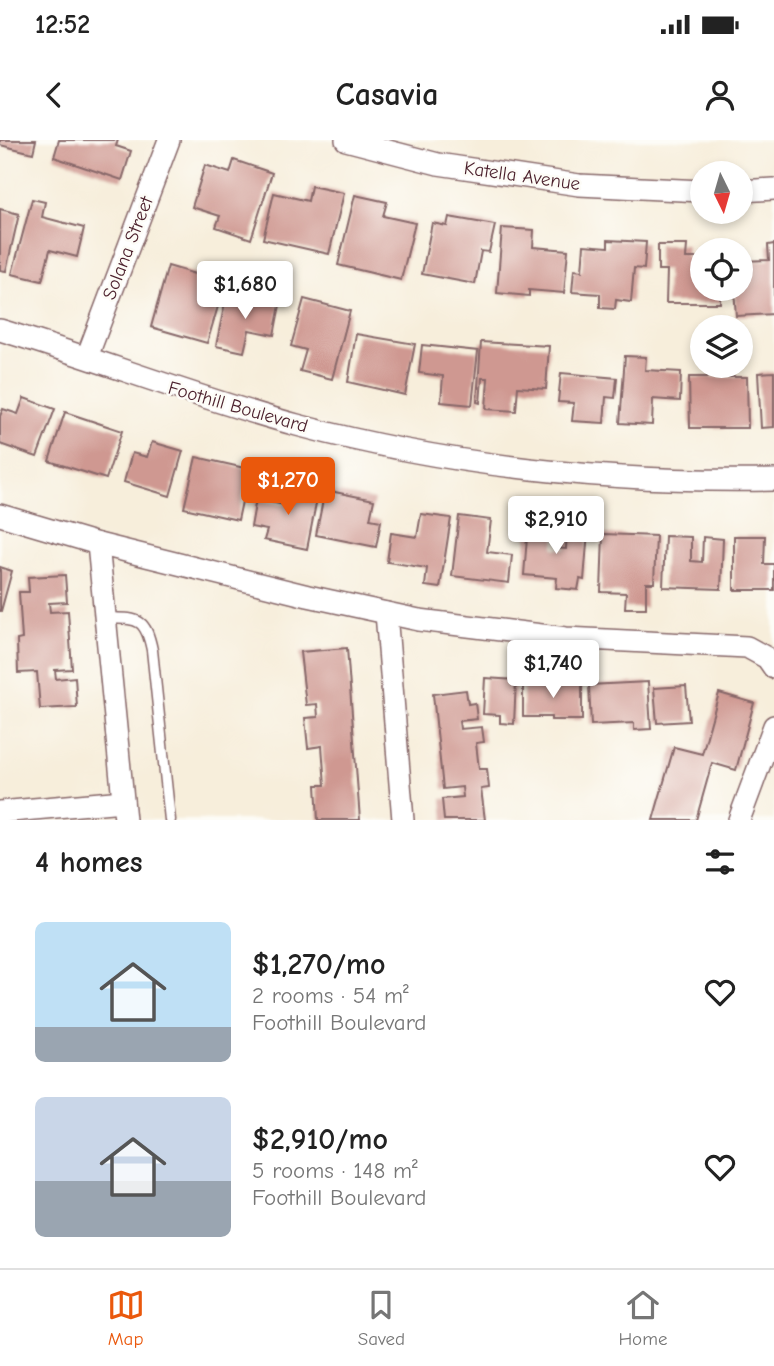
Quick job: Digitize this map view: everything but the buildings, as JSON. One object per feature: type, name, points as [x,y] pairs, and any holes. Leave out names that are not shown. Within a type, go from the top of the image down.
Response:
[{"type":"street","name":"Solana Street","points":[[87,357],[169,140]]},
{"type":"street","name":"Katella Avenue","points":[[346,140],[438,164],[579,185],[690,190]]},
{"type":"street","points":[[753,190],[774,189]]},
{"type":"street","name":"Foothill Boulevard","points":[[0,330],[272,418],[423,453],[488,464],[609,477],[699,481],[774,480]]},
{"type":"street","points":[[0,515],[98,544],[308,596],[419,620],[566,638],[747,647],[767,658],[774,667]]},
{"type":"street","points":[[0,812],[124,811],[98,544]]},
{"type":"street","points":[[386,613],[403,820]]},
{"type":"street","points":[[739,820],[774,726]]},
{"type":"lane","points":[[105,618],[135,619],[148,631],[170,820]]}]
